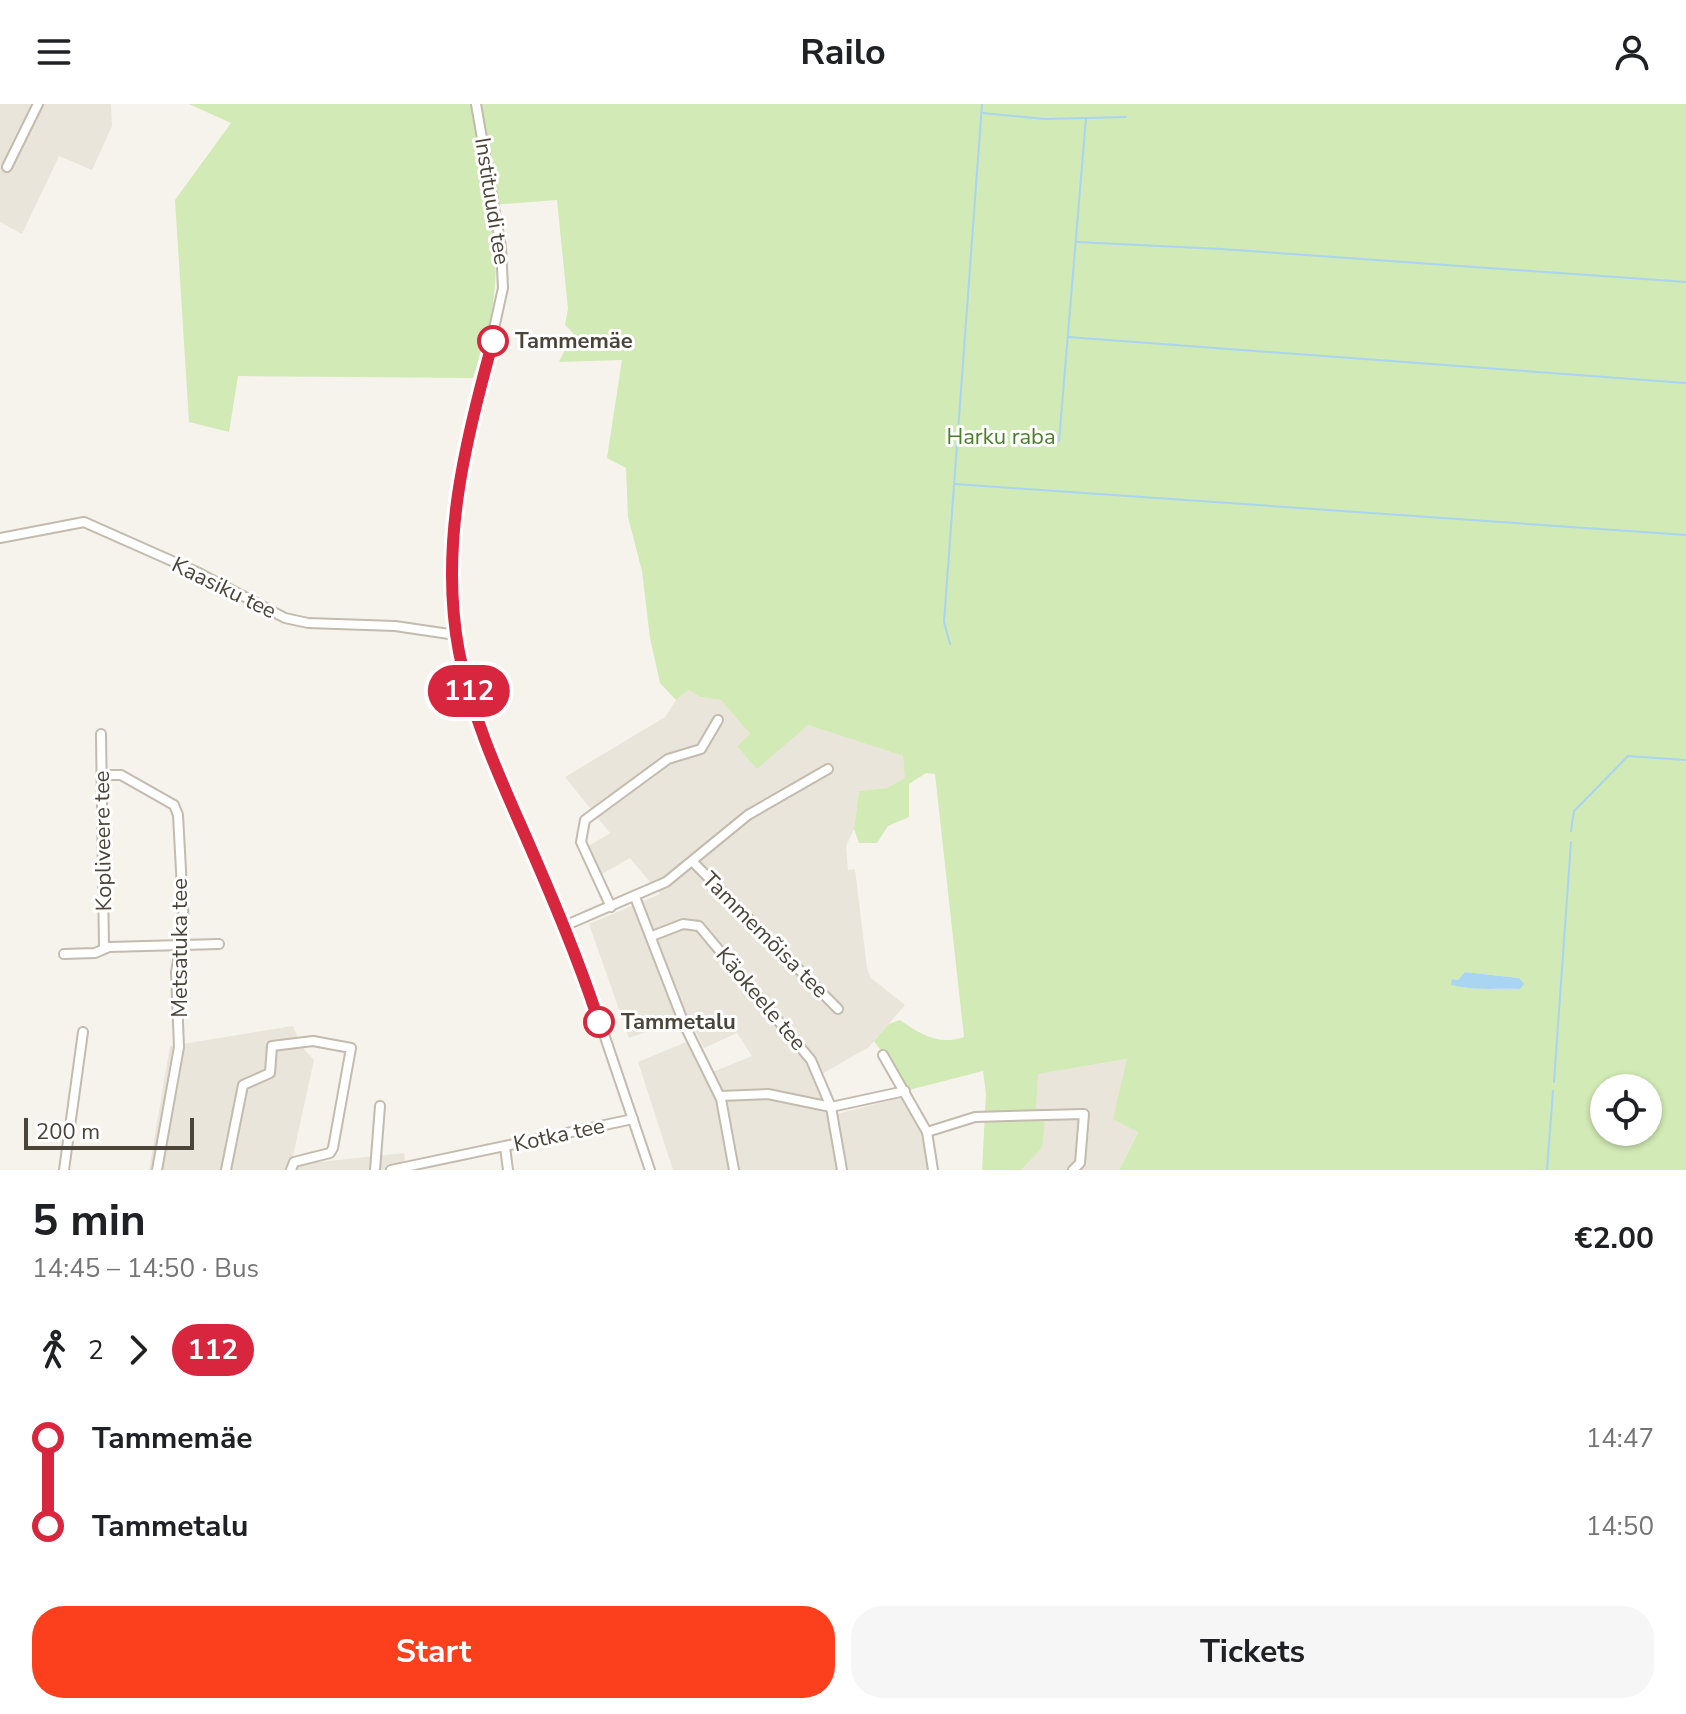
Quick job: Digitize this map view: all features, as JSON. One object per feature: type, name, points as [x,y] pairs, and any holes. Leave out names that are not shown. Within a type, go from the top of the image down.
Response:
[{"type":"street","points":[[7,167],[38,104]]},
{"type":"street","name":"Instituudi tee","points":[[476,104],[504,274],[499,312],[475,404],[457,495],[453,586],[456,635],[472,704],[488,751],[564,926],[650,1170]]},
{"type":"street","name":"Kaasiku tee","points":[[0,538],[84,522],[199,573],[285,618],[308,623],[395,626],[456,635]]},
{"type":"street","points":[[611,907],[581,842],[585,820],[668,759],[701,749],[718,720]]},
{"type":"street","name":"Kopliveere tee","points":[[101,734],[104,948]]},
{"type":"street","points":[[564,926],[666,882],[748,815],[828,769]]},
{"type":"street","name":"Metsatuka tee","points":[[102,775],[121,775],[176,808],[184,926],[176,972],[179,1047],[157,1170]]},
{"type":"street","name":"Tammemõisa tee","points":[[693,862],[838,1009]]},
{"type":"street","points":[[635,897],[685,1026],[720,1096],[727,1116],[734,1170]]},
{"type":"street","name":"Käokeele tee","points":[[652,936],[683,924],[699,926],[811,1060],[831,1107],[842,1170]]},
{"type":"street","points":[[64,954],[95,953],[104,948],[219,944]]},
{"type":"street","points":[[64,1170],[83,1032]]},
{"type":"street","points":[[226,1170],[243,1085],[270,1073],[270,1051],[277,1044],[313,1041],[351,1048],[333,1148],[330,1153],[294,1162],[291,1170]]},
{"type":"street","points":[[883,1055],[927,1132],[933,1170]]},
{"type":"street","points":[[720,1096],[768,1094],[831,1107],[905,1091]]},
{"type":"street","points":[[375,1170],[380,1106]]},
{"type":"street","points":[[927,1132],[975,1117],[1084,1114],[1080,1163],[1073,1170]]},
{"type":"street","name":"Kotka tee","points":[[391,1170],[633,1119]]},
{"type":"street","points":[[505,1147],[508,1170]]},
{"type":"shaded area","points":[[0,104],[111,104],[112,126],[92,170],[59,156],[22,234],[0,222]]},
{"type":"shaded area","points":[[689,690],[700,697],[721,700],[750,734],[737,746],[808,725],[903,756],[906,778],[887,788],[859,791],[854,829],[846,846],[848,870],[855,869],[867,968],[871,978],[905,1005],[869,1047],[822,1074],[834,1101],[826,1104],[829,1116],[903,1097],[919,1127],[929,1170],[673,1170],[638,1062],[686,1042],[703,1076],[752,1056],[737,1033],[704,1048],[688,1017],[629,1038],[589,924],[660,894],[630,858],[600,875],[587,847],[610,833],[565,777],[665,717],[676,700]]},
{"type":"shaded area","points":[[293,1026],[302,1047],[314,1060],[291,1165],[404,1153],[406,1170],[149,1170],[170,1046]]},
{"type":"shaded area","points":[[1128,1059],[1138,1131],[1119,1170],[1021,1170],[1042,1148],[1036,1109],[1037,1074]]},
{"type":"green space","name":"Harku raba","points":[[189,104],[1686,104],[1686,1170],[1119,1170],[1138,1132],[1113,1119],[1127,1059],[1038,1074],[1036,1109],[1045,1119],[1042,1148],[1021,1170],[982,1170],[986,1094],[983,1071],[909,1090],[874,1041],[889,1024],[900,1020],[922,1034],[938,1039],[964,1037],[935,774],[926,773],[909,784],[909,817],[888,826],[877,843],[859,843],[854,829],[859,791],[887,788],[905,778],[903,756],[808,725],[757,769],[737,746],[750,734],[721,700],[700,697],[689,690],[676,700],[660,683],[650,638],[642,571],[628,517],[626,468],[607,458],[622,360],[559,362],[573,333],[565,325],[568,309],[557,200],[491,205],[496,273],[494,293],[492,312],[473,378],[238,376],[229,432],[189,422],[175,200],[231,123]],"holes":[[[1465,972],[1519,978],[1520,989],[1477,989],[1452,985],[1452,979],[1458,980]]]},
{"type":"water","points":[[1465,972],[1519,978],[1524,984],[1520,989],[1477,989],[1451,985],[1452,979],[1458,980]]},
{"type":"waterway","points":[[950,644],[944,622],[982,104]]},
{"type":"waterway","points":[[983,113],[1045,119],[1126,117]]},
{"type":"waterway","points":[[1059,441],[1086,118]]},
{"type":"waterway","points":[[1077,242],[1221,249],[1686,282]]},
{"type":"waterway","points":[[1068,337],[1686,383]]},
{"type":"waterway","points":[[955,484],[1686,535]]},
{"type":"waterway","points":[[1571,831],[1574,811],[1628,756],[1686,760]]},
{"type":"waterway","points":[[1554,1082],[1571,842]]},
{"type":"waterway","points":[[1547,1170],[1553,1091]]},
{"type":"bus line","name":"112","points":[[493,341],[475,404],[457,495],[453,586],[459,651],[488,751],[564,926],[599,1022]]},
{"type":"place","name":"Tammemäe","points":[[493,341]]},
{"type":"place","name":"Tammetalu","points":[[599,1022]]}]
